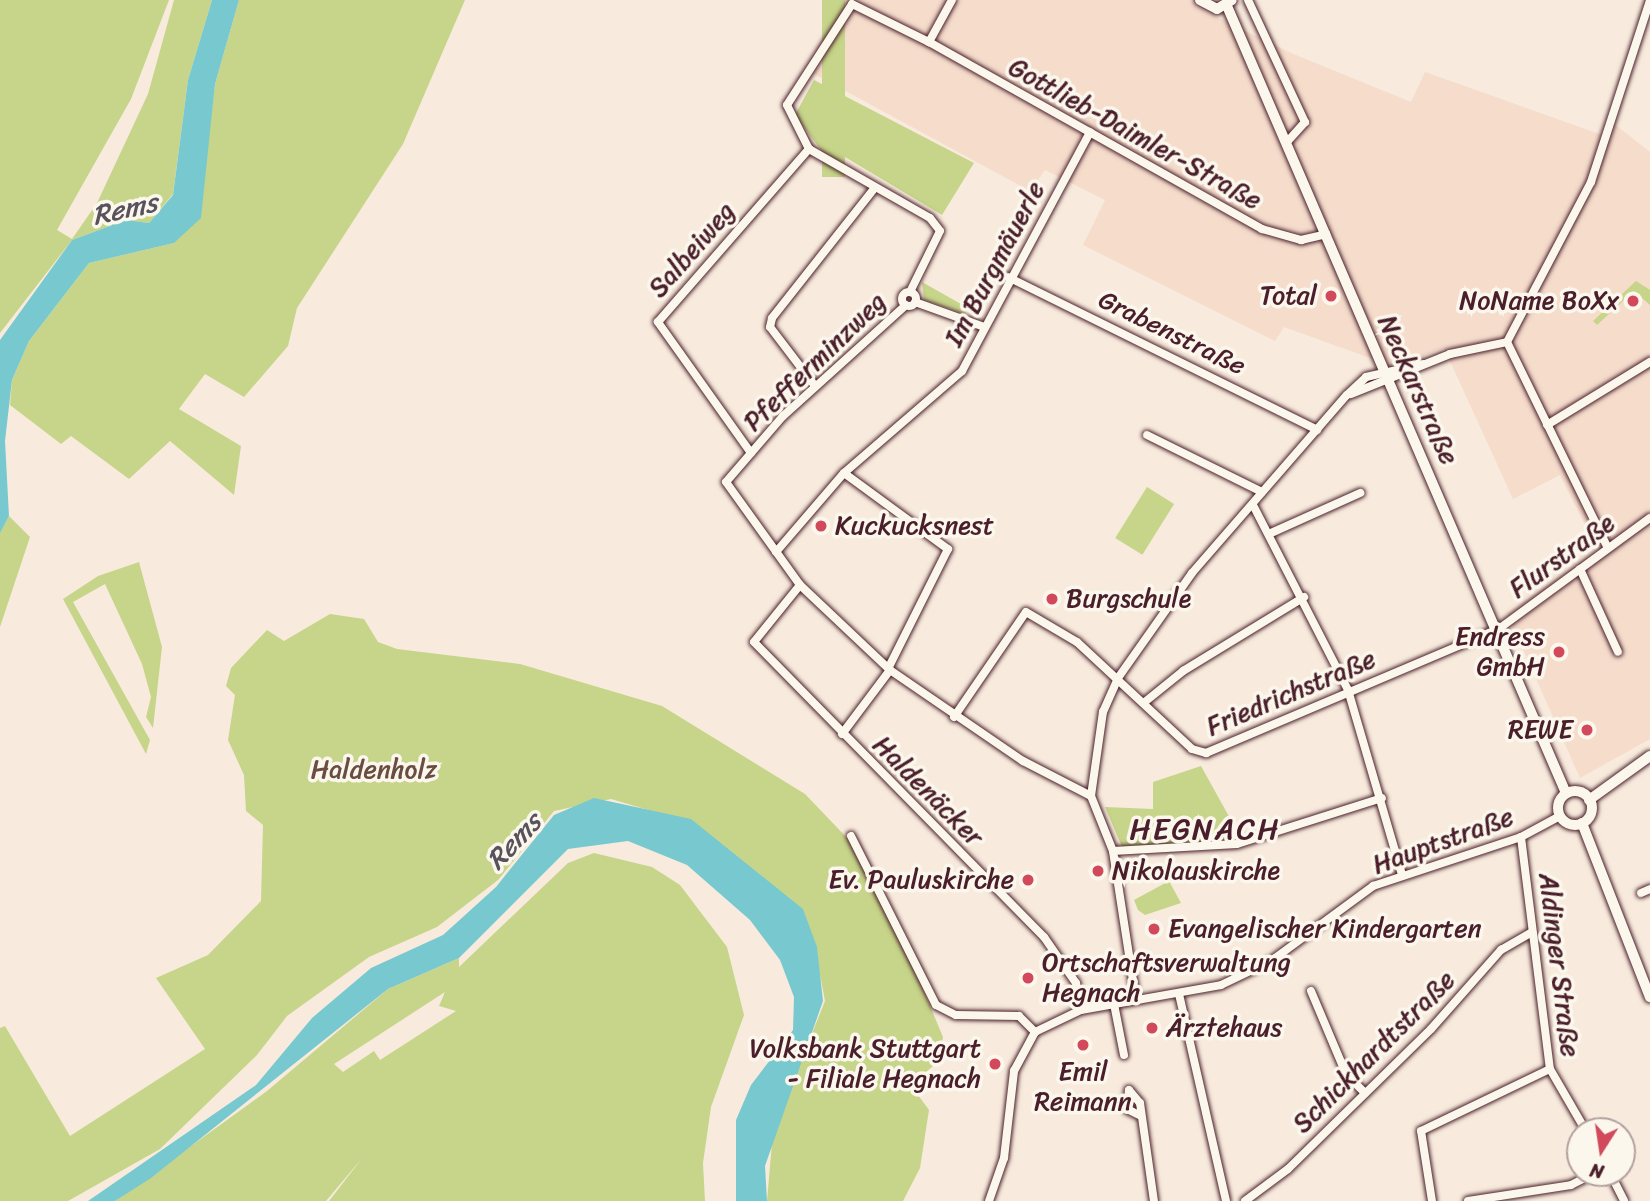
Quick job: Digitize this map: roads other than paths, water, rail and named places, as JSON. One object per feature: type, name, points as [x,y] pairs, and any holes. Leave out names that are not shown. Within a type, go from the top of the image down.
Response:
[{"type":"main road","points":[[1200,0],[1212,9],[1230,3]]},
{"type":"main road","name":"Neckarstraße","points":[[1230,3],[1389,382],[1500,628],[1566,793]]},
{"type":"main road","points":[[1590,800],[1650,756]]},
{"type":"main road","points":[[1579,792],[1590,800],[1591,813],[1582,823],[1560,816],[1566,793],[1579,792]]},
{"type":"main road","points":[[1582,823],[1650,997]]},
{"type":"street","points":[[929,42],[952,0]]},
{"type":"street","points":[[1248,0],[1305,122],[1289,140]]},
{"type":"street","points":[[1136,1000],[1113,851],[1091,796],[1104,712],[1118,678],[1192,573],[1347,396],[1384,370],[1423,364],[1507,342],[1591,182],[1650,0]]},
{"type":"street","name":"Gottlieb-Daimler-Straße","points":[[809,149],[787,105],[852,4],[929,42],[1262,229],[1301,240],[1326,234]]},
{"type":"street","name":"Im Burgmäuerle","points":[[776,552],[844,473],[962,371],[1008,276],[1090,132]]},
{"type":"street","name":"Pfefferminzweg","points":[[809,149],[873,190],[930,218],[940,231],[910,292],[902,297],[910,303],[984,327]]},
{"type":"street","name":"Salbeiweg","points":[[751,453],[658,321],[809,149]]},
{"type":"street","points":[[815,386],[771,327],[772,318],[873,190]]},
{"type":"street","name":"Grabenstraße","points":[[1008,276],[1317,430]]},
{"type":"street","name":"Pfefferminzweg","points":[[776,552],[726,482],[815,386],[910,303]]},
{"type":"street","points":[[1507,342],[1608,548]]},
{"type":"street","points":[[1547,425],[1650,362]]},
{"type":"street","points":[[1347,396],[1389,382],[1423,364]]},
{"type":"street","points":[[1147,435],[1262,492]]},
{"type":"street","points":[[842,734],[889,668],[948,549],[844,473]]},
{"type":"street","points":[[1272,533],[1360,493]]},
{"type":"street","points":[[1253,505],[1272,533],[1348,690],[1382,798],[1402,875]]},
{"type":"street","name":"Flurstraße","points":[[1500,628],[1650,519]]},
{"type":"street","points":[[776,552],[800,585],[889,668],[954,717],[1091,796]]},
{"type":"street","points":[[1580,569],[1618,652]]},
{"type":"street","name":"Haldenäcker","points":[[800,585],[754,642],[1044,937],[1076,983],[1081,1010]]},
{"type":"street","points":[[1146,701],[1183,671],[1304,597]]},
{"type":"street","name":"Friedrichstraße","points":[[954,717],[1026,612],[1077,642],[1146,701],[1192,749],[1206,753],[1348,690],[1500,628]]},
{"type":"street","points":[[1113,851],[1237,844],[1382,798]]},
{"type":"street","name":"Hauptstraße","points":[[1035,1032],[1081,1010],[1179,994],[1254,970],[1373,886],[1521,837],[1560,816]]},
{"type":"street","points":[[851,836],[936,1004],[956,1015],[1019,1016],[1035,1032],[1014,1071],[1004,1158],[989,1201]]},
{"type":"street","name":"Aldinger Straße","points":[[1521,837],[1550,1069],[1578,1117]]},
{"type":"street","name":"Schickhardtstraße","points":[[1245,1201],[1288,1169],[1365,1093],[1501,950],[1532,932]]},
{"type":"street","points":[[1311,991],[1346,1074],[1365,1093]]},
{"type":"street","points":[[1179,994],[1226,1201]]},
{"type":"street","points":[[1114,1004],[1124,1055]]},
{"type":"street","points":[[1433,1201],[1421,1131],[1550,1069]]},
{"type":"street","points":[[1139,1115],[1154,1201]]},
{"type":"street","points":[[1468,1201],[1566,1186]]},
{"type":"water","points":[[212,0],[239,0],[215,84],[201,218],[174,243],[89,263],[29,341],[12,380],[5,441],[9,516],[0,533],[0,340],[72,240],[126,220],[149,223],[173,195],[188,80]]},
{"type":"water","points":[[594,798],[691,819],[803,909],[817,947],[823,1001],[765,1166],[767,1201],[736,1201],[736,1120],[751,1085],[793,1030],[794,997],[780,960],[750,920],[687,865],[628,841],[568,849],[459,958],[388,989],[151,1178],[115,1201],[88,1201],[256,1085],[312,1018],[371,968],[443,935],[496,887],[554,815]]},
{"type":"place","name":"Total","points":[[1331,296]]},
{"type":"place","name":"NoName BoXx","points":[[1633,301]]},
{"type":"place","name":"Kuckucksnest","points":[[821,526]]},
{"type":"place","name":"Burgschule","points":[[1052,599]]},
{"type":"place","name":"Endress GmbH","points":[[1559,652]]},
{"type":"place","name":"REWE","points":[[1587,730]]},
{"type":"place","name":"Nikolauskirche","points":[[1098,871]]},
{"type":"place","name":"Ev. Pauluskirche","points":[[1028,880]]},
{"type":"place","name":"Evangelischer Kindergarten","points":[[1154,929]]},
{"type":"place","name":"Ortschaftsverwaltung Hegnach","points":[[1028,978]]},
{"type":"place","name":"Ärztehaus","points":[[1152,1028]]},
{"type":"place","name":"Emil Reimann","points":[[1083,1045]]},
{"type":"place","name":"Volksbank Stuttgart - Filiale Hegnach","points":[[995,1064]]},
{"type":"district","name":"HEGNACH","points":[[1205,829]]},
{"type":"water label","name":"Rems","points":[[125,209]]},
{"type":"water label","name":"Rems","points":[[514,841]]},
{"type":"park label","name":"Haldenholz","points":[[374,770]]}]
